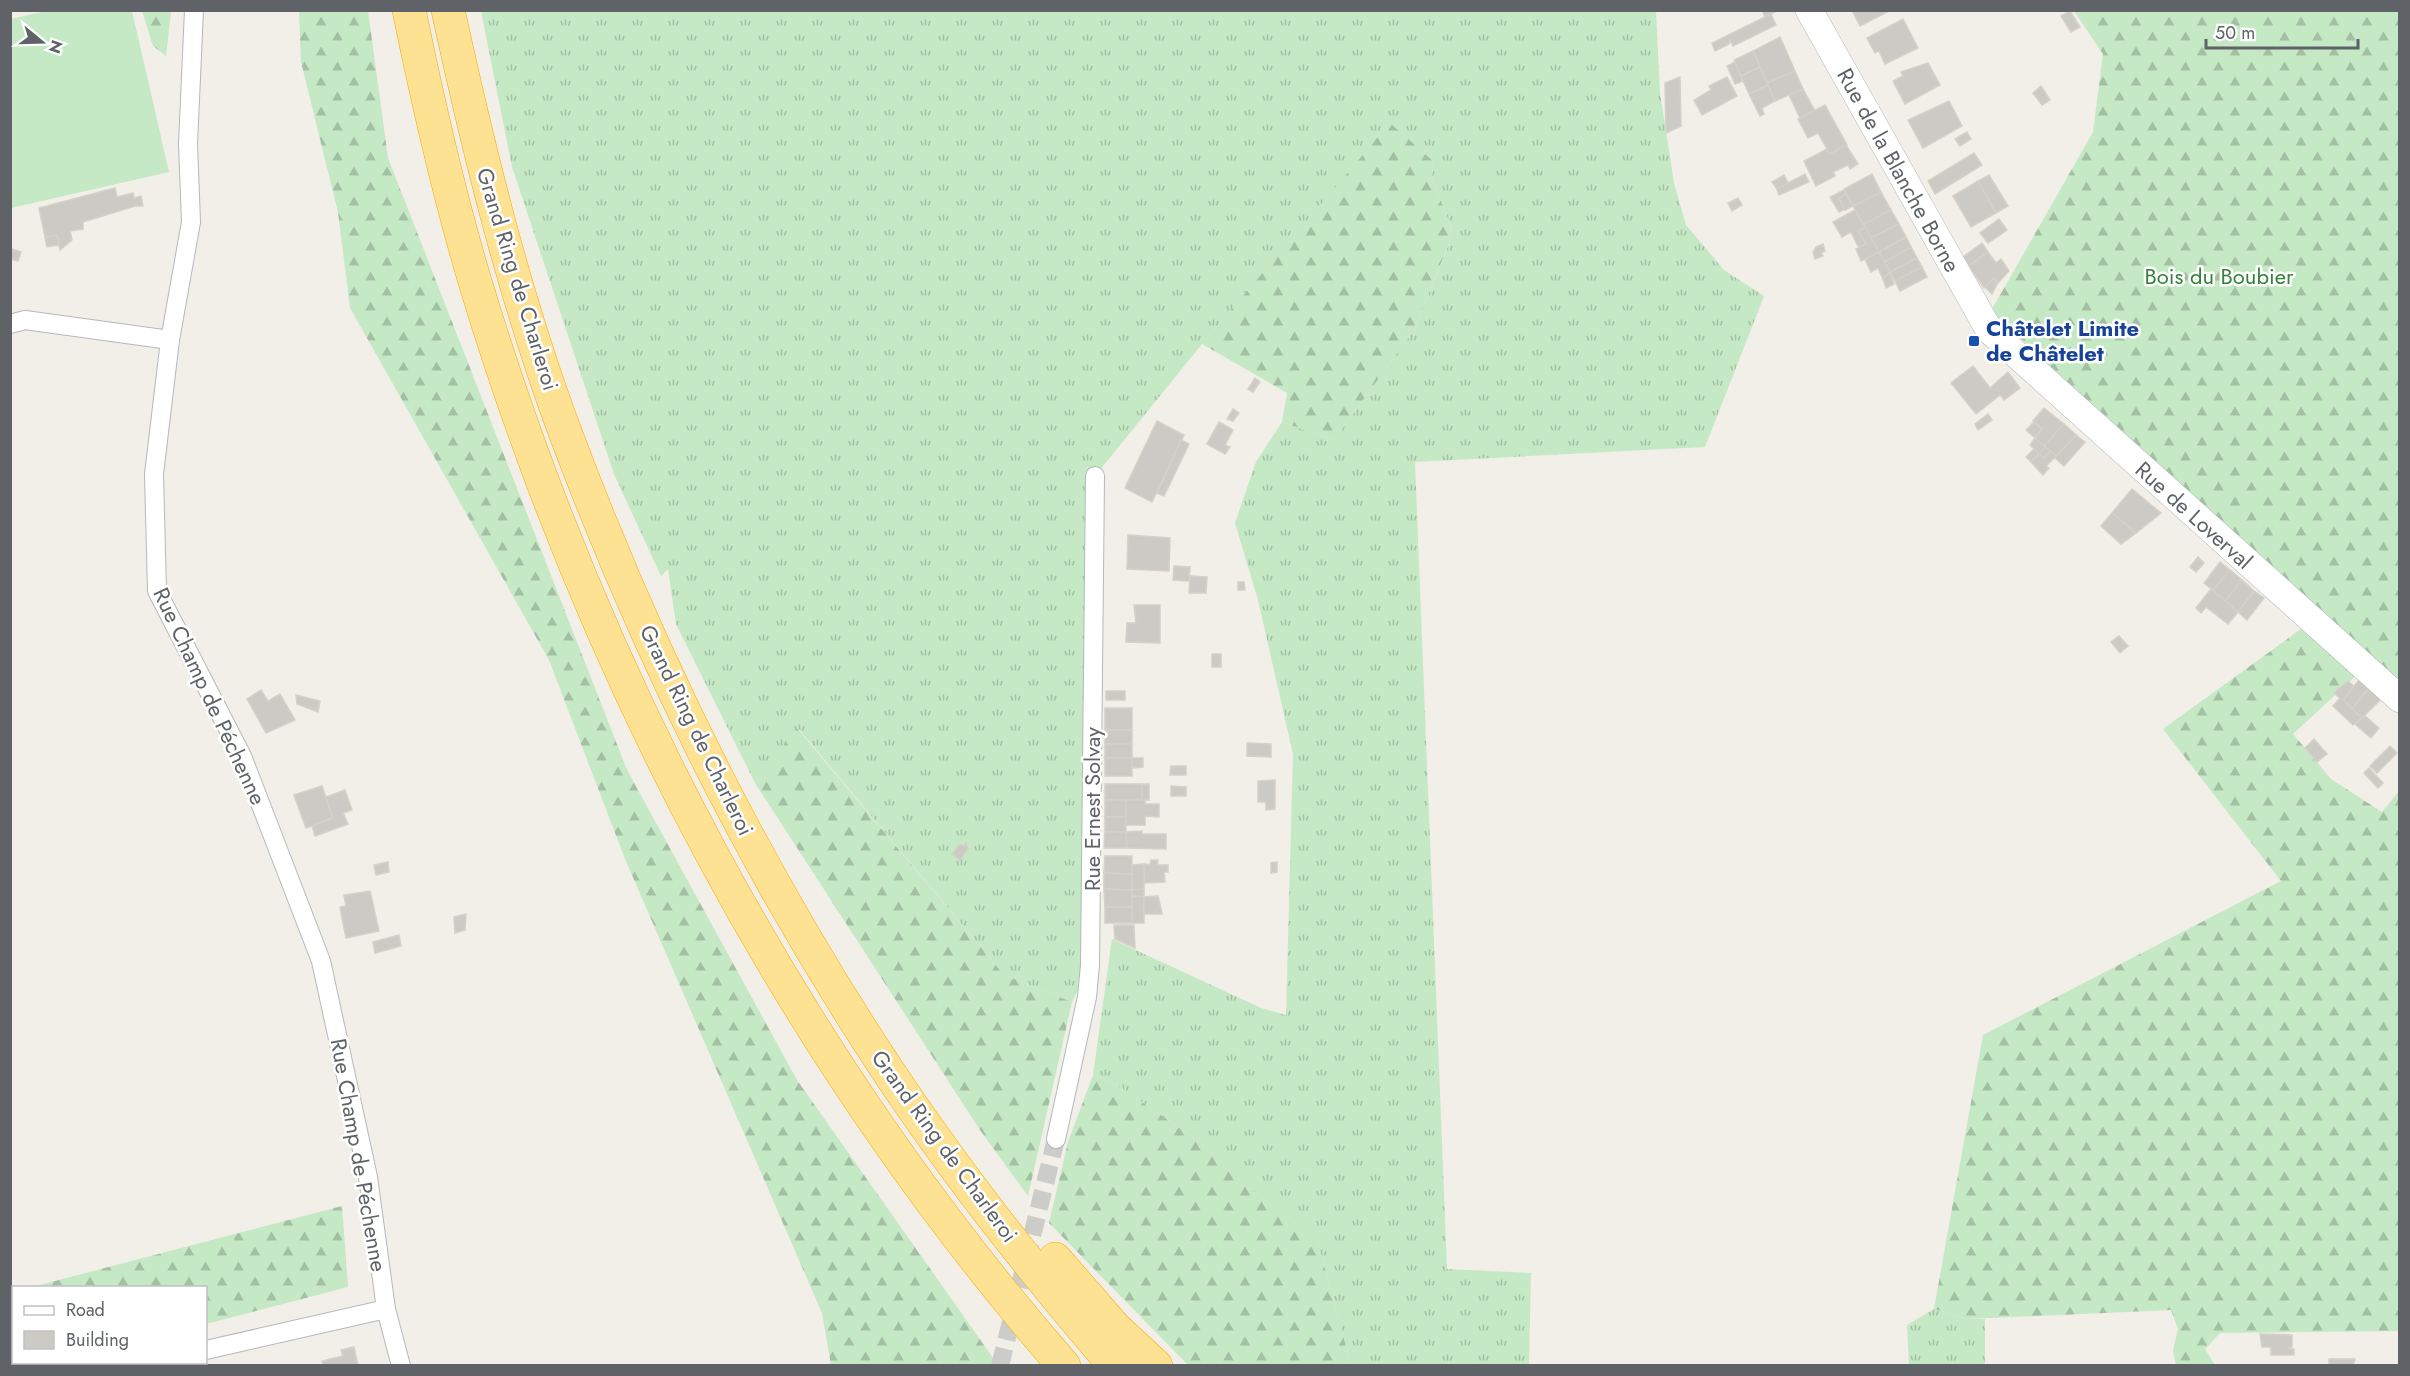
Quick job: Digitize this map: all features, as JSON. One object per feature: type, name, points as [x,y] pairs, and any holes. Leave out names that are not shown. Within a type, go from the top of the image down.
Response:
[{"type":"highway","name":"Grand Ring de Charleroi","points":[[409,10],[436,139],[476,285],[526,436],[577,571],[646,724],[710,848],[786,984],[859,1096],[940,1211],[1064,1365]]},
{"type":"highway","name":"Grand Ring de Charleroi","points":[[448,10],[475,134],[514,274],[564,428],[615,560],[677,698],[820,963],[891,1075],[963,1176],[1076,1320],[1115,1365]]},
{"type":"highway","points":[[891,1075],[947,1123],[1018,1217],[1115,1328],[1156,1365]]},
{"type":"highway","points":[[940,1211],[952,1256],[1034,1365]]},
{"type":"street","name":"Rue Champ de Péchenne","points":[[194,10],[188,144],[191,222],[170,340],[154,474],[157,591],[242,756],[321,961],[368,1177],[386,1310],[401,1365]]},
{"type":"street","name":"Rue de la Blanche Borne","points":[[1809,10],[1989,330]]},
{"type":"street","points":[[10,324],[25,320],[170,340]]},
{"type":"street","name":"Rue de Loverval","points":[[1989,330],[2400,699]]},
{"type":"street","name":"Rue Ernest Solvay","points":[[1056,1139],[1088,997],[1090,965],[1095,476]]},
{"type":"street","points":[[207,1350],[386,1310]]},
{"type":"green space","points":[[50,10],[132,11],[169,172],[11,208],[11,19]]},
{"type":"green space","points":[[142,11],[171,11],[166,56],[153,46]]},
{"type":"green space","points":[[299,11],[368,11],[388,158],[627,770],[797,1080],[998,1365],[831,1365],[822,1313],[625,859],[549,660],[350,308],[338,212],[301,62]]},
{"type":"green space","points":[[481,11],[1656,11],[1660,93],[1674,183],[1686,225],[1724,270],[1764,296],[1705,447],[1415,462],[1447,1269],[1531,1273],[1529,1365],[1351,1365],[1317,1239],[1245,1185],[1200,1142],[1117,1085],[1093,1075],[1112,939],[1261,1008],[1286,1015],[1293,754],[1258,600],[1235,523],[1256,462],[1282,422],[1334,440],[1414,330],[1449,244],[1451,226],[1432,179],[1433,161],[1390,124],[1202,344],[1095,476],[1085,472],[1084,728],[1090,965],[1072,1002],[1004,975],[798,728],[755,783],[676,624],[668,569],[661,576],[614,474],[512,167]]},
{"type":"green space","name":"Bois du Boubier","points":[[2074,11],[2399,11],[2399,683],[2254,555],[1991,311],[2093,132],[2103,54]]},
{"type":"green space","points":[[1390,123],[1433,161],[1432,179],[1451,226],[1449,243],[1414,330],[1334,440],[1282,422],[1287,393],[1202,344]]},
{"type":"green space","points":[[2301,629],[2359,673],[2293,734],[2331,779],[2382,812],[2399,791],[2399,1331],[2220,1333],[2205,1349],[2215,1365],[2176,1366],[2173,1350],[2178,1329],[2171,1310],[1968,1319],[1934,1309],[1983,1035],[2281,881],[2163,729]]},
{"type":"green space","points":[[797,728],[1004,975],[1072,1002],[1028,1196],[980,1130],[755,783]]},
{"type":"green space","points":[[1093,1075],[1117,1085],[1200,1142],[1245,1185],[1317,1239],[1351,1365],[1188,1365],[1049,1223],[1068,1142]]},
{"type":"green space","points":[[342,1206],[348,1287],[207,1324],[207,1286],[36,1286]]},
{"type":"green space","points":[[12,1292],[12,1364],[46,1364],[11,1365],[10,1293]]},
{"type":"green space","points":[[1934,1309],[1968,1319],[1985,1319],[1985,1365],[1909,1365],[1907,1325]]},
{"type":"building","points":[[1762,10],[1779,10],[1765,17]]},
{"type":"building","points":[[1852,10],[1891,10],[1860,26]]},
{"type":"building","points":[[2070,11],[2080,27],[2071,32],[2061,16]]},
{"type":"building","points":[[1771,14],[1776,25],[1733,46],[1730,40],[1729,44],[1715,51],[1712,43]]},
{"type":"building","points":[[1903,19],[1918,48],[1885,64],[1879,51],[1875,53],[1867,38]]},
{"type":"building","points":[[1780,37],[1795,71],[1767,83],[1753,51]]},
{"type":"building","points":[[1753,51],[1760,67],[1741,76],[1734,60]]},
{"type":"building","points":[[1735,62],[1743,81],[1735,84],[1727,66]]},
{"type":"building","points":[[1928,63],[1940,85],[1905,104],[1893,81],[1903,76],[1901,72]]},
{"type":"building","points":[[1760,67],[1768,85],[1749,94],[1741,76]]},
{"type":"building","points":[[1795,71],[1803,89],[1775,101],[1767,83]]},
{"type":"building","points":[[1680,77],[1681,126],[1666,133],[1665,83]]},
{"type":"building","points":[[1727,77],[1737,96],[1702,115],[1694,100],[1711,90],[1709,86]]},
{"type":"building","points":[[1768,85],[1775,101],[1762,108],[1764,114],[1760,116],[1749,94]]},
{"type":"building","points":[[2041,86],[2050,100],[2042,105],[2033,93]]},
{"type":"building","points":[[1803,89],[1815,111],[1800,118],[1789,95]]},
{"type":"building","points":[[1949,101],[1962,126],[1923,148],[1908,120]]},
{"type":"building","points":[[1825,105],[1847,145],[1830,154],[1818,133],[1808,138],[1798,119]]},
{"type":"building","points":[[1967,132],[1971,139],[1960,146],[1955,139]]},
{"type":"building","points":[[1846,145],[1858,164],[1850,169],[1848,165],[1833,172],[1835,176],[1816,186],[1804,161],[1827,149],[1830,154]]},
{"type":"building","points":[[1974,153],[1982,165],[1935,194],[1928,181]]},
{"type":"building","points":[[1805,174],[1809,182],[1779,195],[1777,189]]},
{"type":"building","points":[[1872,174],[1881,192],[1853,206],[1844,189]]},
{"type":"building","points":[[1784,175],[1788,183],[1777,189],[1772,182]]},
{"type":"building","points":[[1989,175],[2008,206],[1996,213],[1978,181]]},
{"type":"building","points":[[1978,181],[1996,213],[1971,227],[1953,196]]},
{"type":"building","points":[[115,188],[117,197],[133,193],[134,198],[141,196],[143,206],[135,206],[83,222],[83,229],[70,231],[72,240],[60,250],[57,235],[45,237],[39,208]]},
{"type":"building","points":[[1844,190],[1846,194],[1839,198],[1845,209],[1839,212],[1830,197]]},
{"type":"building","points":[[1881,192],[1891,210],[1863,225],[1853,206]]},
{"type":"building","points":[[1846,194],[1853,206],[1845,210],[1839,198]]},
{"type":"building","points":[[1738,198],[1742,205],[1732,211],[1728,203]]},
{"type":"building","points":[[1855,210],[1865,227],[1859,231],[1866,244],[1859,248],[1851,232],[1842,237],[1833,222]]},
{"type":"building","points":[[1891,210],[1899,224],[1871,238],[1864,224]]},
{"type":"building","points":[[1999,219],[2007,230],[1988,243],[1980,233]]},
{"type":"building","points":[[1899,224],[1906,237],[1879,252],[1871,238]]},
{"type":"building","points":[[1865,227],[1879,252],[1861,261],[1856,249],[1866,244],[1859,231]]},
{"type":"building","points":[[57,235],[59,245],[47,247],[45,237]]},
{"type":"building","points":[[1906,237],[1911,247],[1885,262],[1879,252]]},
{"type":"building","points":[[1982,243],[1988,252],[1969,266],[1963,257]]},
{"type":"building","points":[[1823,244],[1825,251],[1821,253],[1823,256],[1815,259],[1813,252],[1816,247]]},
{"type":"building","points":[[1911,247],[1917,258],[1890,272],[1885,262]]},
{"type":"building","points":[[12,249],[21,252],[18,261],[10,259]]},
{"type":"building","points":[[1879,252],[1890,272],[1883,279],[1878,268],[1871,272],[1865,259]]},
{"type":"building","points":[[1988,252],[1996,263],[2001,259],[2009,271],[1997,284],[1994,278],[1984,288],[1969,266]]},
{"type":"building","points":[[1917,258],[1922,267],[1895,281],[1890,272]]},
{"type":"building","points":[[1922,267],[1927,277],[1900,291],[1895,281]]},
{"type":"building","points":[[1890,272],[1894,284],[1886,288],[1883,279]]},
{"type":"building","points":[[1994,278],[1997,284],[1992,294],[1985,287]]},
{"type":"building","points":[[1973,366],[1990,388],[2008,372],[2020,388],[2004,400],[2000,395],[1976,414],[1951,383]]},
{"type":"building","points":[[1255,378],[1260,382],[1253,392],[1248,389]]},
{"type":"building","points":[[2044,408],[2064,424],[2044,446],[2035,438],[2042,429],[2033,421]]},
{"type":"building","points":[[1233,409],[1239,413],[1233,421],[1227,419]]},
{"type":"building","points":[[1988,414],[1992,420],[1978,430],[1975,424]]},
{"type":"building","points":[[1157,421],[1184,435],[1152,502],[1125,488]]},
{"type":"building","points":[[1219,422],[1233,430],[1225,445],[1230,447],[1225,454],[1207,444]]},
{"type":"building","points":[[2034,422],[2042,429],[2035,438],[2026,430]]},
{"type":"building","points":[[2064,424],[2076,435],[2056,456],[2044,446]]},
{"type":"building","points":[[2076,435],[2085,442],[2064,466],[2055,458]]},
{"type":"building","points":[[2035,438],[2045,447],[2039,454],[2030,445]]},
{"type":"building","points":[[1181,440],[1189,444],[1164,496],[1157,493]]},
{"type":"building","points":[[2045,447],[2050,451],[2044,458],[2039,454]]},
{"type":"building","points":[[2034,449],[2039,454],[2031,462],[2026,457]]},
{"type":"building","points":[[2050,451],[2056,456],[2046,466],[2049,468],[2043,475],[2031,462],[2039,454],[2044,458]]},
{"type":"building","points":[[2132,489],[2161,513],[2136,533],[2112,513]]},
{"type":"building","points":[[2112,513],[2136,533],[2121,544],[2101,526]]},
{"type":"building","points":[[1128,535],[1170,538],[1169,571],[1127,569]]},
{"type":"building","points":[[2198,557],[2204,563],[2196,572],[2190,567]]},
{"type":"building","points":[[2220,562],[2230,570],[2213,590],[2204,583]]},
{"type":"building","points":[[1174,566],[1190,567],[1189,581],[1173,580]]},
{"type":"building","points":[[2230,570],[2242,580],[2225,601],[2213,590]]},
{"type":"building","points":[[1190,576],[1207,577],[1206,593],[1189,593]]},
{"type":"building","points":[[2242,580],[2254,591],[2238,612],[2225,601]]},
{"type":"building","points":[[1238,582],[1244,582],[1245,590],[1238,590]]},
{"type":"building","points":[[2211,589],[2238,612],[2228,624],[2206,607],[2201,613],[2196,608]]},
{"type":"building","points":[[2254,591],[2264,598],[2247,620],[2238,612]]},
{"type":"building","points":[[1134,605],[1160,605],[1160,643],[1126,642],[1127,623],[1136,623]]},
{"type":"building","points":[[2119,636],[2128,646],[2120,653],[2111,642]]},
{"type":"building","points":[[1212,654],[1221,654],[1221,667],[1212,667]]},
{"type":"building","points":[[2359,680],[2368,689],[2352,709],[2343,700]]},
{"type":"building","points":[[2348,681],[2354,686],[2343,700],[2362,717],[2353,725],[2333,706],[2340,698],[2334,693]]},
{"type":"building","points":[[2368,689],[2381,699],[2362,718],[2352,709]]},
{"type":"building","points":[[261,690],[268,701],[280,694],[295,720],[266,733],[247,699]]},
{"type":"building","points":[[1106,691],[1125,691],[1125,700],[1106,700]]},
{"type":"building","points":[[296,695],[320,701],[318,712],[297,704]]},
{"type":"building","points":[[1105,708],[1132,708],[1132,730],[1105,730]]},
{"type":"building","points":[[2365,716],[2379,728],[2371,738],[2355,724]]},
{"type":"building","points":[[1105,730],[1132,730],[1132,744],[1105,744]]},
{"type":"building","points":[[2314,739],[2327,754],[2317,762],[2305,748]]},
{"type":"building","points":[[1247,743],[1271,744],[1271,757],[1247,756]]},
{"type":"building","points":[[1105,744],[1132,744],[1132,758],[1105,758]]},
{"type":"building","points":[[2390,746],[2397,753],[2377,773],[2370,766]]},
{"type":"building","points":[[1105,758],[1132,758],[1132,776],[1105,776]]},
{"type":"building","points":[[1132,758],[1143,758],[1143,767],[1132,768]]},
{"type":"building","points":[[1171,766],[1186,766],[1186,775],[1170,775]]},
{"type":"building","points":[[2369,768],[2383,783],[2378,788],[2364,773]]},
{"type":"building","points":[[1275,780],[1275,809],[1266,810],[1266,802],[1258,802],[1258,781]]},
{"type":"building","points":[[1105,784],[1142,784],[1142,800],[1105,800]]},
{"type":"building","points":[[1142,784],[1149,784],[1149,800],[1145,800],[1145,804],[1159,804],[1159,817],[1145,816],[1145,825],[1126,825],[1126,800],[1142,800]]},
{"type":"building","points":[[322,786],[333,818],[306,828],[294,795]]},
{"type":"building","points":[[1171,786],[1186,787],[1186,796],[1171,796]]},
{"type":"building","points":[[345,790],[352,810],[343,813],[348,824],[315,836],[312,826],[333,818],[326,797]]},
{"type":"building","points":[[1105,800],[1126,800],[1126,817],[1105,817]]},
{"type":"building","points":[[1105,817],[1126,817],[1126,832],[1105,832]]},
{"type":"building","points":[[1142,831],[1142,834],[1166,834],[1166,849],[1127,848],[1126,832]]},
{"type":"building","points":[[1105,832],[1126,832],[1127,848],[1104,848]]},
{"type":"building","points":[[966,843],[968,849],[960,860],[952,854],[960,844],[964,846]]},
{"type":"building","points":[[1105,856],[1132,856],[1132,874],[1104,873]]},
{"type":"building","points":[[1151,860],[1158,860],[1157,865],[1168,865],[1168,872],[1164,872],[1165,882],[1144,883],[1144,864],[1150,865]]},
{"type":"building","points":[[388,862],[389,872],[376,875],[374,865]]},
{"type":"building","points":[[1277,862],[1277,872],[1271,873],[1271,863]]},
{"type":"building","points":[[1144,864],[1144,889],[1132,890],[1132,865]]},
{"type":"building","points":[[1104,873],[1132,874],[1132,890],[1104,889]]},
{"type":"building","points":[[1104,889],[1132,890],[1132,907],[1105,907]]},
{"type":"building","points":[[1144,889],[1144,897],[1132,896],[1132,890]]},
{"type":"building","points":[[370,891],[379,931],[346,938],[340,907],[346,906],[344,895]]},
{"type":"building","points":[[1132,896],[1144,897],[1144,923],[1132,923]]},
{"type":"building","points":[[1158,896],[1162,914],[1144,914],[1144,897]]},
{"type":"building","points":[[1105,907],[1132,907],[1132,923],[1105,923]]},
{"type":"building","points":[[466,914],[465,930],[455,933],[454,917]]},
{"type":"building","points":[[1114,925],[1134,925],[1135,948],[1115,939]]},
{"type":"building","points":[[399,935],[401,946],[375,953],[373,942]]},
{"type":"building","points":[[2260,1334],[2292,1335],[2292,1347],[2288,1349],[2294,1349],[2294,1355],[2271,1355],[2271,1347],[2262,1347]]},
{"type":"building","points":[[354,1347],[358,1366],[323,1366],[322,1361],[343,1356],[341,1350]]},
{"type":"building","points":[[2329,1359],[2355,1359],[2353,1366],[2329,1366]]},
{"type":"tunnel","points":[[1000,1366],[1056,1139]]},
{"type":"place","name":"Châtelet Limite de Châtelet","points":[[1974,341]]}]
